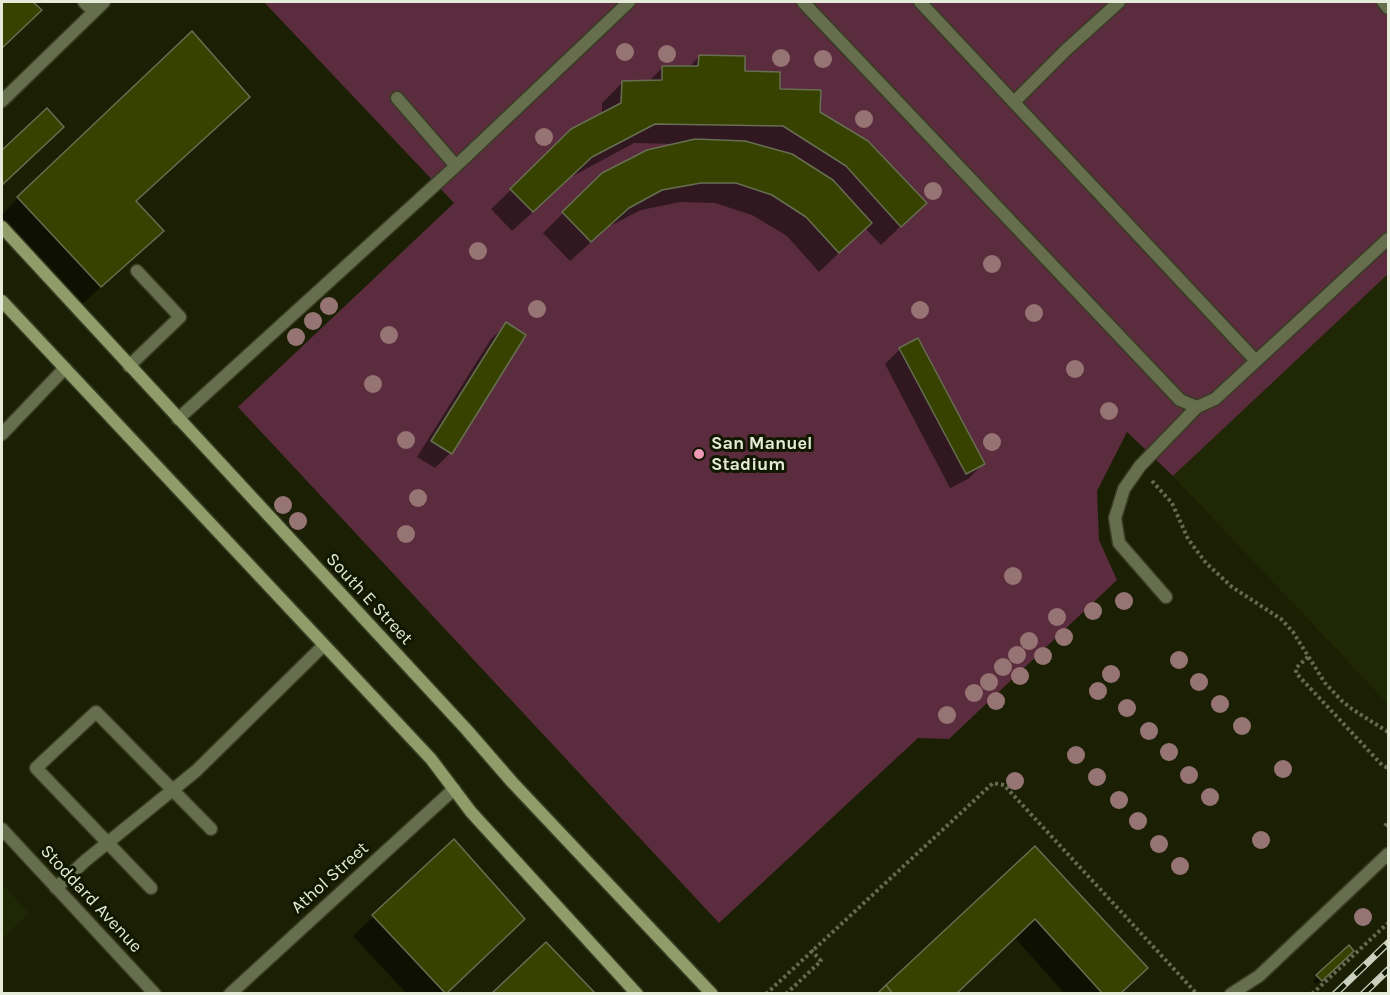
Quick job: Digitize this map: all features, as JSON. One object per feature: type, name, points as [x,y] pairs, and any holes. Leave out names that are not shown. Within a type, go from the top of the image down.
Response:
[{"type":"main road","name":"South E Street","points":[[2,227],[520,790],[712,993]]},
{"type":"main road","points":[[2,301],[431,759],[471,812],[637,993]]},
{"type":"street","points":[[84,2],[93,11]]},
{"type":"street","points":[[2,101],[104,2]]},
{"type":"street","points":[[178,419],[456,166],[629,2]]},
{"type":"street","points":[[803,2],[1180,400],[1197,408]]},
{"type":"street","points":[[920,2],[1256,361]]},
{"type":"street","points":[[1015,101],[1119,2]]},
{"type":"street","points":[[1383,2],[1389,8]]},
{"type":"street","points":[[396,98],[456,166]]},
{"type":"street","points":[[1166,597],[1119,543],[1115,518],[1124,489],[1140,466],[1197,408],[1215,399],[1389,239]]},
{"type":"street","points":[[129,366],[180,317],[137,272]]},
{"type":"street","points":[[2,434],[65,368]]},
{"type":"street","points":[[56,888],[107,843],[196,771],[324,645]]},
{"type":"street","points":[[151,888],[36,768],[96,712],[211,830]]},
{"type":"street","name":"Athol Street","points":[[230,993],[454,789]]},
{"type":"street","name":"Stoddard Avenue","points":[[2,829],[155,993]]},
{"type":"street","points":[[1231,993],[1267,969],[1389,855]]},
{"type":"path","points":[[1151,480],[1172,503],[1188,539],[1206,563],[1232,587],[1281,619],[1293,632],[1325,683],[1342,701],[1352,710],[1389,732]]},
{"type":"path","points":[[1308,657],[1296,668],[1296,673],[1382,765],[1389,768]]},
{"type":"path","points":[[766,993],[993,783],[1004,785],[1197,993]]},
{"type":"path","points":[[1385,826],[1389,822]]},
{"type":"path","points":[[1312,993],[1389,923]]},
{"type":"path","points":[[786,993],[820,961],[812,950]]},
{"type":"shaded area","name":"San Manuel Stadium","points":[[264,2],[1388,2],[1388,274],[1173,476],[1127,432],[1097,491],[1099,540],[1117,580],[949,739],[918,738],[719,923],[238,407],[454,203]]},
{"type":"shaded area","points":[[1388,274],[1388,704],[1173,476]]},
{"type":"shaded area","points":[[2,884],[29,913],[2,939]]},
{"type":"building","points":[[2,2],[33,2],[42,10],[2,48]]},
{"type":"building","points":[[192,31],[250,97],[136,201],[164,231],[101,287],[17,197]]},
{"type":"building","points":[[699,55],[745,56],[745,71],[780,72],[780,89],[821,90],[820,112],[868,141],[927,203],[901,227],[846,166],[783,126],[655,124],[592,157],[533,212],[510,189],[571,129],[621,103],[622,81],[662,80],[662,66],[698,66]]},
{"type":"building","points":[[47,108],[64,127],[2,185],[2,150]]},
{"type":"building","points":[[695,139],[745,141],[792,154],[833,180],[872,223],[839,253],[806,217],[772,195],[736,183],[701,183],[662,190],[629,208],[591,242],[562,212],[602,173],[647,150]]},
{"type":"building","points":[[506,322],[526,335],[452,454],[431,441]]},
{"type":"building","points":[[918,338],[985,464],[966,474],[899,348]]},
{"type":"building","points":[[454,839],[525,919],[446,994],[372,915]]},
{"type":"building","points":[[1035,846],[1148,968],[1120,994],[1103,994],[1035,919],[956,994],[893,994],[886,985]]},
{"type":"building","points":[[546,942],[596,994],[491,994]]},
{"type":"building","points":[[1349,945],[1354,951],[1322,981],[1316,975]]},
{"type":"building","points":[[886,985],[893,994],[877,994]]},
{"type":"railway","points":[[1335,994],[1388,943]]},
{"type":"railway","points":[[1363,994],[1388,970]]},
{"type":"place","name":"San Manuel Stadium","points":[[699,454]]}]
